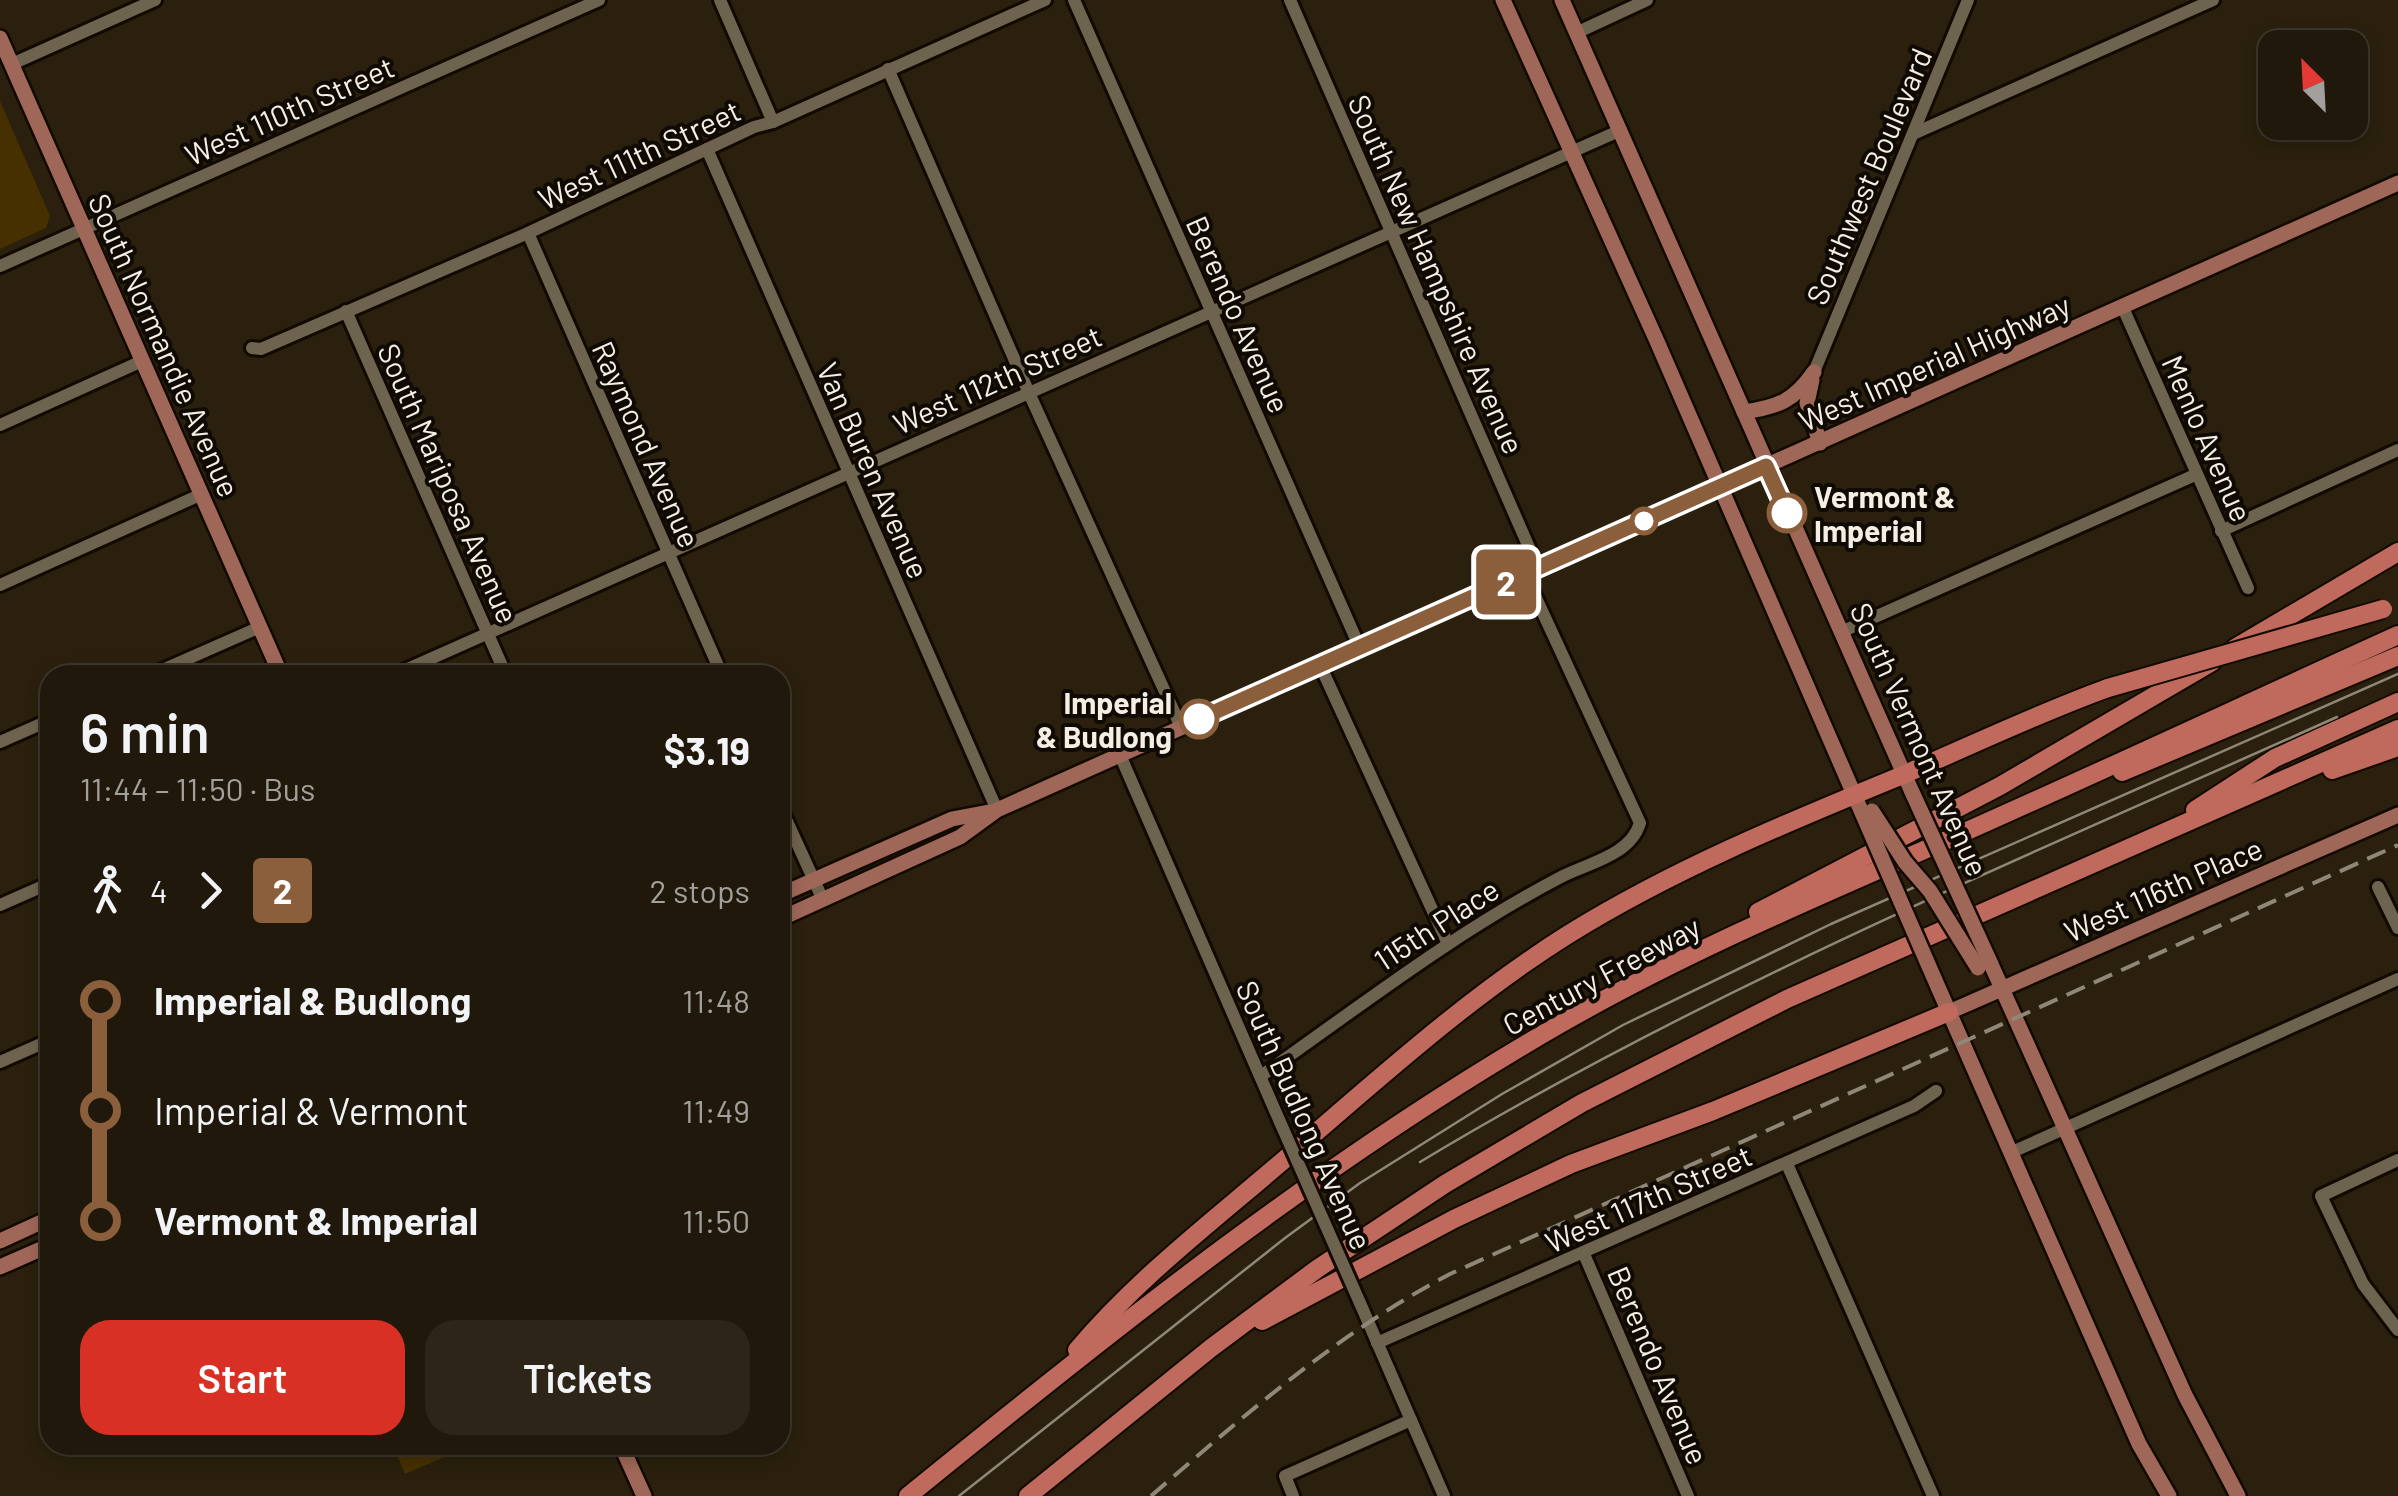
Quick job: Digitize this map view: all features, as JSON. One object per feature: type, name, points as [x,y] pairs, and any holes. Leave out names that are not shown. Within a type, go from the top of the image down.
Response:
[{"type":"highway","points":[[1564,1022],[1676,954],[2017,777],[2398,552]]},
{"type":"highway","points":[[1054,1377],[1109,1312],[1381,1078],[1507,976],[1619,904],[1854,795],[1908,783],[2108,688],[2390,607]]},
{"type":"highway","name":"Century Freeway","points":[[908,1496],[1054,1377],[1294,1194],[1410,1116],[1564,1022],[1721,941],[2398,635]]},
{"type":"highway","points":[[1949,839],[2191,745],[2398,656]]},
{"type":"highway","points":[[2148,840],[2276,758],[2398,702]]},
{"type":"highway","points":[[1028,1496],[1211,1348],[1317,1269],[1532,1131],[1638,1072],[1788,999],[2398,729]]},
{"type":"highway","points":[[2232,804],[2398,747]]},
{"type":"highway","points":[[1211,1348],[1454,1219],[1572,1164],[1714,1111],[1950,1012]]},
{"type":"main road","points":[[1503,0],[1721,486],[1854,795],[1930,891],[1972,963],[1984,965]]},
{"type":"main road","name":"South Vermont Avenue","points":[[1562,0],[1908,783],[1984,965],[2004,989],[2184,1395],[2238,1496]]},
{"type":"main road","name":"South Normandie Avenue","points":[[0,38],[278,665]]},
{"type":"main road","name":"West Imperial Highway","points":[[790,914],[960,837],[998,810],[2398,183]]},
{"type":"main road","points":[[1744,412],[1783,404],[1801,390],[1814,372]]},
{"type":"main road","points":[[1814,372],[1807,403],[1820,443]]},
{"type":"main road","name":"West Imperial Highway","points":[[790,890],[952,819],[998,810]]},
{"type":"main road","points":[[1868,813],[2010,1153],[2165,1494]]},
{"type":"main road","name":"West 116th Place","points":[[1950,1012],[2398,815]]},
{"type":"main road","points":[[852,886],[861,872],[926,842],[952,819]]},
{"type":"main road","points":[[0,1240],[40,1222]]},
{"type":"main road","points":[[0,1267],[40,1249]]},
{"type":"main road","points":[[626,1455],[644,1496]]},
{"type":"street","points":[[12,64],[155,0]]},
{"type":"street","name":"West 110th Street","points":[[0,266],[598,0]]},
{"type":"street","points":[[720,0],[773,122]]},
{"type":"street","name":"West 111th Street","points":[[252,348],[261,349],[528,232],[754,127],[773,122],[1045,0]]},
{"type":"street","name":"Berendo Avenue","points":[[1074,0],[1360,648]]},
{"type":"street","name":"South New Hampshire Avenue","points":[[1290,0],[1640,823]]},
{"type":"street","points":[[1576,33],[1647,0]]},
{"type":"street","name":"Southwest Boulevard","points":[[1814,372],[1968,0]]},
{"type":"street","points":[[1912,134],[2213,0]]},
{"type":"street","points":[[888,69],[1181,727]]},
{"type":"street","name":"West 112th Street","points":[[417,665],[1621,130]]},
{"type":"street","name":"Van Buren Avenue","points":[[707,149],[998,810]]},
{"type":"street","name":"Raymond Avenue","points":[[528,232],[718,665]]},
{"type":"street","name":"Menlo Avenue","points":[[2124,308],[2248,588]]},
{"type":"street","name":"South Mariposa Avenue","points":[[346,311],[502,665]]},
{"type":"street","points":[[0,425],[142,362]]},
{"type":"street","points":[[2222,531],[2398,450]]},
{"type":"street","points":[[1841,632],[2195,475]]},
{"type":"street","points":[[0,585],[202,494]]},
{"type":"street","points":[[173,665],[260,626]]},
{"type":"street","points":[[1320,665],[1448,944]]},
{"type":"street","points":[[0,742],[40,724]]},
{"type":"street","name":"South Budlong Avenue","points":[[1120,755],[1444,1496]]},
{"type":"street","name":"115th Place","points":[[1261,1076],[1510,904],[1616,852],[1636,836],[1640,823]]},
{"type":"street","points":[[790,828],[822,900]]},
{"type":"street","points":[[2378,886],[2398,928]]},
{"type":"street","points":[[0,905],[40,887]]},
{"type":"street","points":[[2010,1153],[2398,979]]},
{"type":"street","points":[[0,1062],[40,1044]]},
{"type":"street","name":"West 117th Street","points":[[1378,1343],[1786,1164],[1914,1106],[1936,1092]]},
{"type":"street","points":[[2398,1160],[2321,1196],[2363,1284],[2398,1330]]},
{"type":"street","points":[[1786,1164],[1933,1496]]},
{"type":"street","name":"Berendo Avenue","points":[[1584,1254],[1688,1496]]},
{"type":"street","points":[[1293,1496],[1285,1476],[1411,1420]]},
{"type":"shaded area","points":[[0,101],[50,216],[46,228],[0,249]]},
{"type":"shaded area","points":[[397,1455],[449,1455],[405,1474]]},
{"type":"tram line","points":[[959,1496],[1285,1238],[1360,1183],[1502,1094],[1623,1025],[1831,924],[2398,674]]},
{"type":"tram line","points":[[1420,1162],[1531,1098],[1757,981],[1988,872],[2337,717]]},
{"type":"railway","points":[[1151,1496],[1331,1349],[1450,1274],[2398,845]]},
{"type":"bus line","name":"2","points":[[1199,719],[1766,466],[1787,513]]},
{"type":"place","name":"Vermont & Imperial","points":[[1787,513]]},
{"type":"place","name":"Imperial & Budlong","points":[[1199,719]]}]
